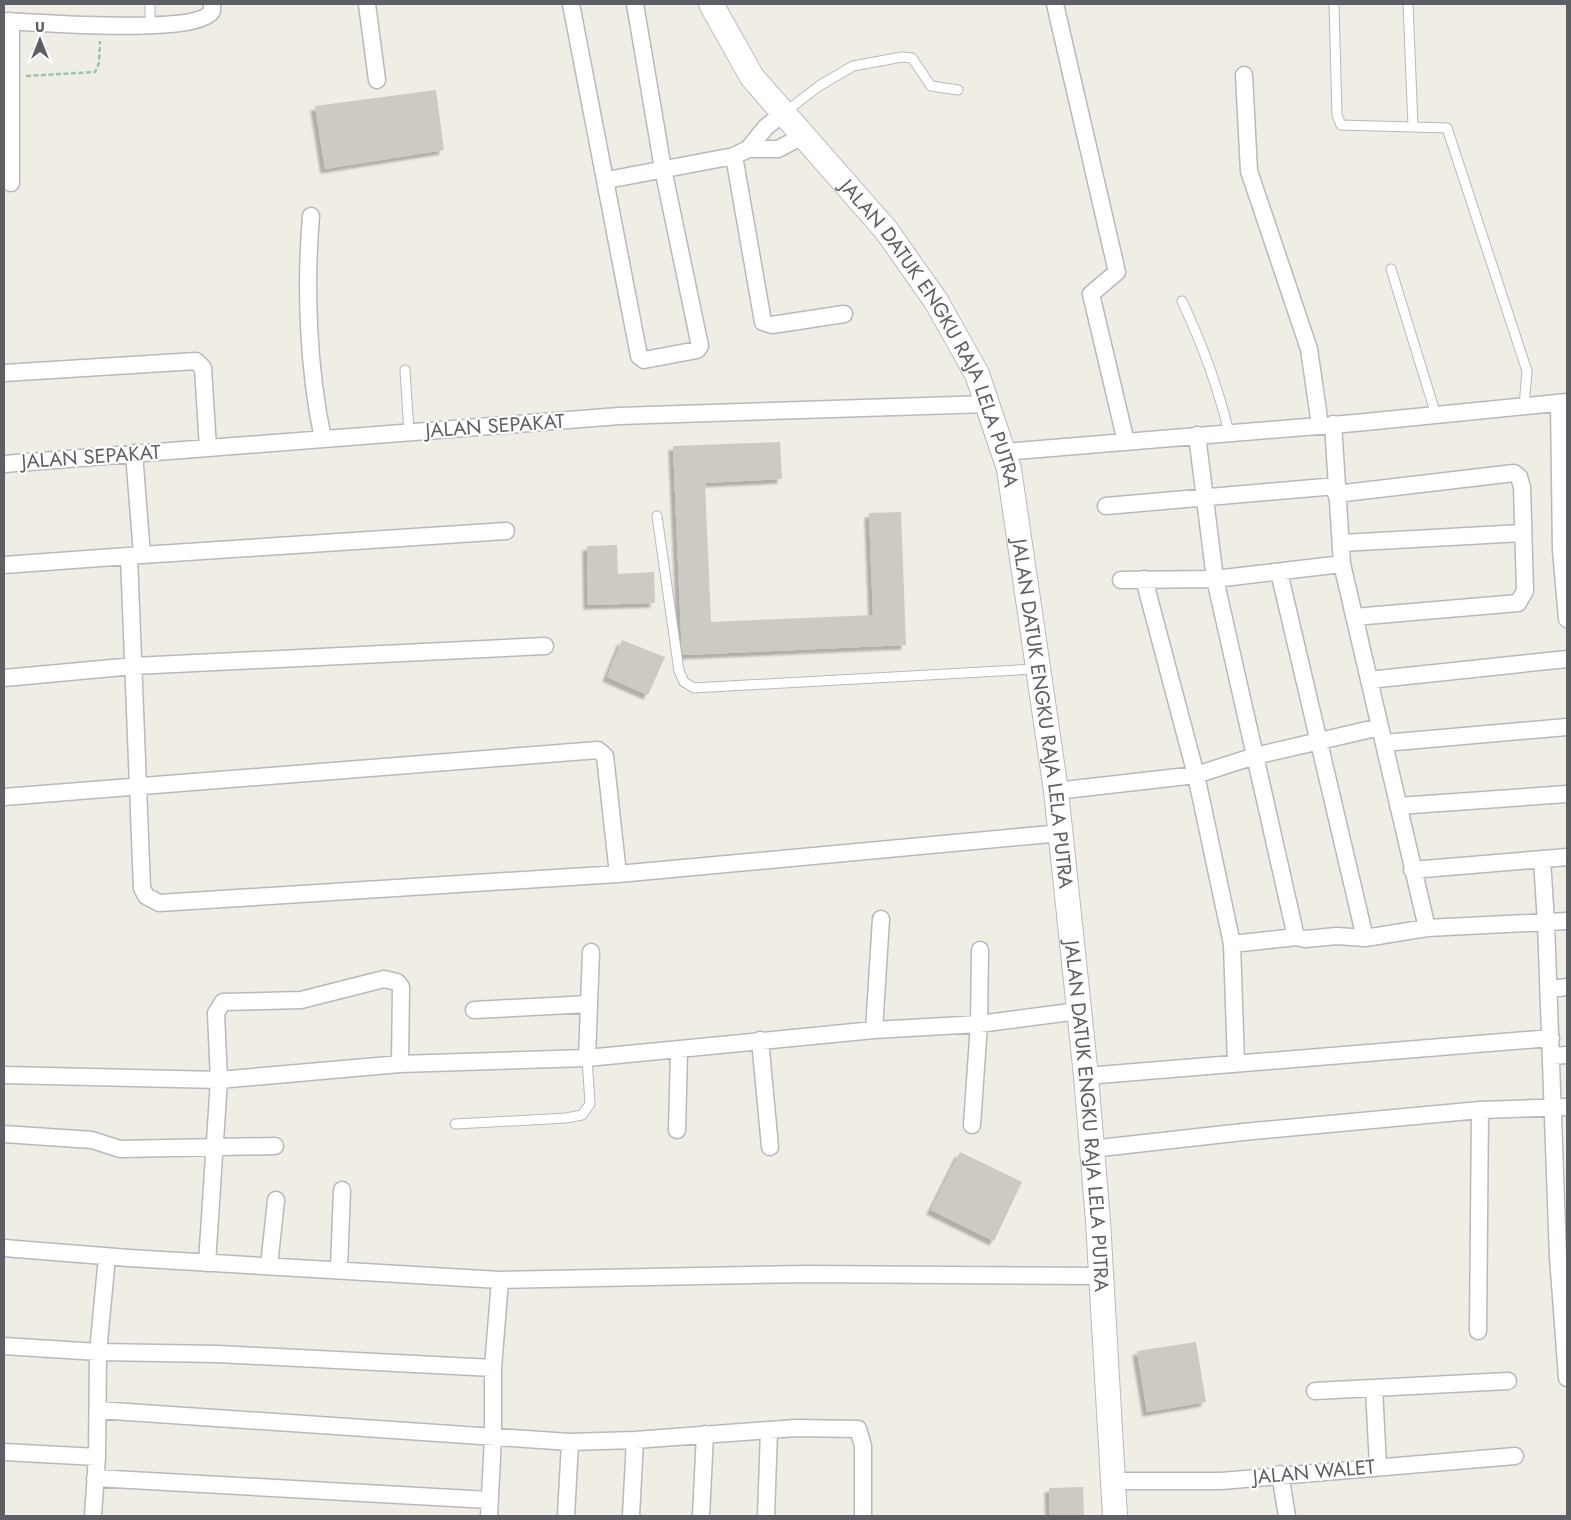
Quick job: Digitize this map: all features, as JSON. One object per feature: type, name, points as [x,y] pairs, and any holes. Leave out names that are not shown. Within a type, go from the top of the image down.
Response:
[{"type":"street","points":[[11,183],[7,21],[100,26],[150,26],[205,18],[212,11],[212,4]]},
{"type":"street","points":[[367,4],[377,80]]},
{"type":"street","points":[[571,4],[639,356],[644,360],[697,350],[700,346],[663,169],[635,4]]},
{"type":"street","name":"JALAN DATUK ENGKU RAJA LELA PUTRA","points":[[711,4],[752,77],[886,230],[936,301],[977,374],[1010,470],[1056,791],[1086,1076],[1102,1276],[1114,1516]]},
{"type":"street","points":[[1055,4],[1117,272],[1091,294],[1126,442]]},
{"type":"street","points":[[1244,75],[1249,171],[1310,350],[1326,425],[1336,490],[1342,543],[1342,564],[1427,928]]},
{"type":"street","points":[[741,153],[766,127],[784,113]]},
{"type":"street","points":[[606,180],[741,153],[778,149],[803,136]]},
{"type":"street","points":[[741,153],[763,322],[772,325],[844,314]]},
{"type":"street","points":[[311,216],[309,278],[314,397],[323,439]]},
{"type":"street","points":[[4,373],[196,360],[203,368],[208,448]]},
{"type":"street","points":[[1003,452],[1563,403],[1564,550],[1567,619]]},
{"type":"street","name":"JALAN SEPAKAT","points":[[4,464],[619,416],[987,404]]},
{"type":"street","points":[[1197,436],[1214,579],[1296,937]]},
{"type":"street","points":[[134,454],[136,556],[134,666],[142,888],[146,896],[159,903],[618,874],[1060,833]]},
{"type":"street","points":[[1106,506],[1205,496],[1336,490],[1514,473],[1519,477],[1522,487],[1525,591],[1518,603],[1354,617]]},
{"type":"street","points":[[4,565],[506,531]]},
{"type":"street","points":[[1342,543],[1522,533]]},
{"type":"street","points":[[1121,580],[1214,579],[1342,564]]},
{"type":"street","points":[[1279,572],[1365,938]]},
{"type":"street","points":[[1144,579],[1196,775],[1232,944],[1236,1064]]},
{"type":"street","points":[[4,678],[134,666],[545,646]]},
{"type":"street","points":[[1369,680],[1567,659]]},
{"type":"street","points":[[1056,791],[1196,775],[1255,756],[1320,741],[1382,735],[1567,727]]},
{"type":"street","points":[[4,797],[598,750],[605,756],[618,874]]},
{"type":"street","points":[[1398,806],[1567,794]]},
{"type":"street","points":[[1412,870],[1567,857]]},
{"type":"street","points":[[1542,859],[1551,1038],[1559,1056],[1567,1378]]},
{"type":"street","points":[[874,1030],[881,919]]},
{"type":"street","points":[[1232,944],[1296,937],[1305,940],[1337,936],[1365,938],[1427,928],[1567,921]]},
{"type":"street","points":[[972,1126],[979,1024],[980,950]]},
{"type":"street","points":[[587,1058],[591,952]]},
{"type":"street","points":[[207,1263],[219,1080],[216,1013],[223,1002],[301,1000],[384,979],[397,982],[401,987],[400,1064]]},
{"type":"street","points":[[1549,989],[1567,987]]},
{"type":"street","points":[[474,1010],[589,1004]]},
{"type":"street","points":[[4,1074],[219,1080],[400,1064],[587,1058],[874,1030],[979,1024],[1078,1011]]},
{"type":"street","points":[[1086,1076],[1551,1038]]},
{"type":"street","points":[[760,1040],[770,1146]]},
{"type":"street","points":[[677,1130],[679,1050]]},
{"type":"street","points":[[1091,1149],[1243,1132],[1480,1110],[1559,1108]]},
{"type":"street","points":[[1478,1331],[1480,1110]]},
{"type":"street","points":[[4,1134],[92,1140],[120,1149],[215,1149],[275,1146]]},
{"type":"street","points":[[339,1269],[342,1190]]},
{"type":"street","points":[[270,1266],[276,1200]]},
{"type":"street","points":[[4,1248],[207,1263],[339,1269],[500,1280],[806,1274],[1102,1276]]},
{"type":"street","points":[[93,1516],[97,1457],[98,1352],[107,1256]]},
{"type":"street","points":[[95,1478],[489,1508],[493,1437],[493,1368],[500,1280]]},
{"type":"street","points":[[4,1346],[98,1352],[218,1354],[493,1368]]},
{"type":"street","points":[[1315,1391],[1508,1381]]},
{"type":"street","points":[[1374,1388],[1378,1466]]},
{"type":"street","points":[[98,1410],[570,1442],[635,1440],[828,1427],[858,1429],[863,1446],[863,1516]]},
{"type":"street","points":[[766,1516],[769,1431]]},
{"type":"street","points":[[701,1516],[705,1434]]},
{"type":"street","points":[[631,1516],[635,1440]]},
{"type":"street","points":[[566,1516],[570,1442]]},
{"type":"street","points":[[4,1452],[97,1457]]},
{"type":"street","name":"JALAN WALET","points":[[1113,1481],[1221,1481],[1280,1474],[1515,1456]]},
{"type":"street","points":[[1280,1474],[1287,1516]]},
{"type":"lane","points":[[150,4],[150,26]]},
{"type":"lane","points":[[1334,4],[1337,115],[1341,125],[1447,128],[1527,371],[1524,406]]},
{"type":"lane","points":[[1408,4],[1413,126]]},
{"type":"lane","points":[[784,113],[819,86],[853,66],[902,57],[912,58],[931,86],[958,90]]},
{"type":"lane","points":[[1391,269],[1436,415]]},
{"type":"lane","points":[[1182,300],[1207,355],[1229,433]]},
{"type":"lane","points":[[405,370],[410,432]]},
{"type":"lane","points":[[657,516],[679,671],[684,682],[694,688],[1039,669]]},
{"type":"lane","points":[[455,1124],[566,1118],[582,1115],[590,1104],[587,1058]]},
{"type":"path","points":[[9,76],[95,72],[99,63],[100,26]]},
{"type":"building","points":[[436,90],[444,150],[325,169],[315,106]]},
{"type":"building","points":[[780,442],[782,479],[705,483],[711,622],[873,615],[869,513],[901,512],[906,645],[682,655],[673,446]]},
{"type":"building","points":[[617,545],[618,574],[654,572],[655,603],[588,605],[587,546]]},
{"type":"building","points":[[622,640],[665,657],[648,695],[607,677]]},
{"type":"building","points":[[960,1152],[1022,1182],[994,1241],[931,1210]]},
{"type":"building","points":[[1196,1342],[1206,1402],[1147,1412],[1137,1351]]},
{"type":"building","points":[[1083,1487],[1084,1516],[1050,1516],[1049,1488]]}]
